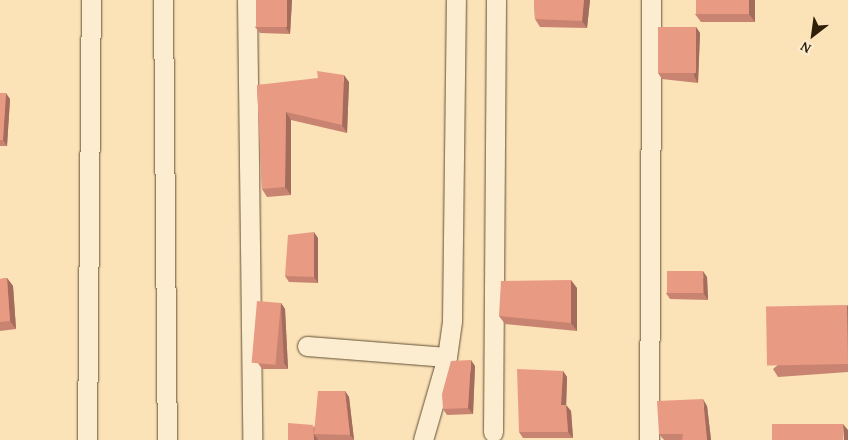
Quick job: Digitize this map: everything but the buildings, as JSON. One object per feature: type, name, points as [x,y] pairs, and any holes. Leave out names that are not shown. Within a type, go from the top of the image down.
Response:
[{"type":"street","points":[[87,440],[91,0]]},
{"type":"street","points":[[163,0],[167,440]]},
{"type":"street","points":[[247,0],[252,440]]},
{"type":"street","points":[[424,440],[447,357],[452,321],[456,0]]},
{"type":"street","points":[[493,432],[496,0]]},
{"type":"street","points":[[649,440],[651,0]]},
{"type":"street","points":[[307,346],[447,357]]}]
